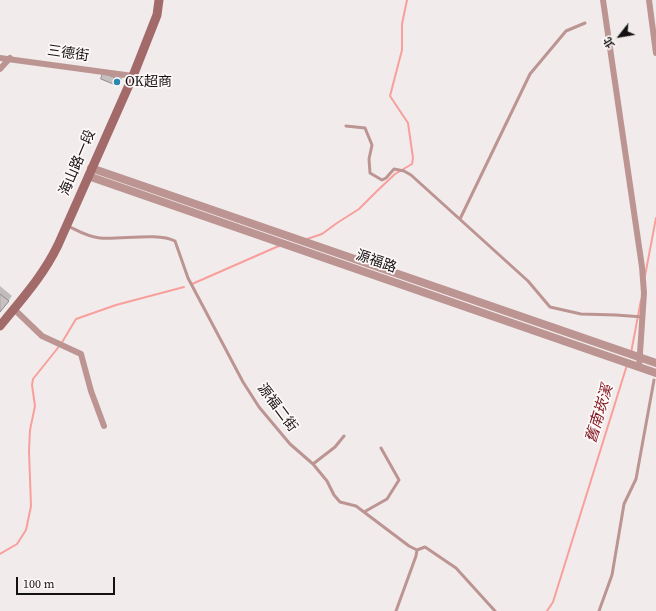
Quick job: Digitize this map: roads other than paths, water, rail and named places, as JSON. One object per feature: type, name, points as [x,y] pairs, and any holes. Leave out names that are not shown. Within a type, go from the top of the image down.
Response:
[{"type":"main road","name":"海山路一段","points":[[0,326],[39,279],[49,262],[133,76],[157,15],[159,0]]},
{"type":"street","points":[[603,0],[642,267],[644,293],[641,358],[639,368]]},
{"type":"street","points":[[649,0],[656,53]]},
{"type":"street","name":"三德街","points":[[0,58],[10,58],[133,76]]},
{"type":"street","points":[[0,69],[10,58]]},
{"type":"street","name":"源福路","points":[[90,172],[656,364]]},
{"type":"street","name":"源福路","points":[[90,172],[639,368],[655,377]]},
{"type":"street","points":[[14,309],[42,336],[81,354],[91,391],[104,426]]},
{"type":"lane","points":[[460,219],[530,74],[566,31],[585,23]]},
{"type":"lane","points":[[346,126],[365,128],[372,145],[369,159],[370,173],[382,180],[395,170],[404,171],[411,175],[528,281],[550,307],[581,314],[643,317]]},
{"type":"lane","name":"源福二街","points":[[66,226],[88,236],[101,238],[170,238],[175,241],[188,278],[251,395],[259,407],[290,444],[313,464],[327,481],[334,495],[340,502],[356,506],[409,546],[417,550],[425,547],[456,568],[495,611]]},
{"type":"lane","points":[[599,611],[612,575],[624,504],[636,479],[655,377]]},
{"type":"lane","points":[[313,464],[335,447],[344,436]]},
{"type":"lane","points":[[364,512],[387,499],[399,480],[381,448]]},
{"type":"lane","points":[[396,611],[417,550]]},
{"type":"waterway","points":[[307,239],[322,234],[359,209],[395,174],[412,164],[413,158],[408,123],[390,96],[402,50],[402,24],[407,0]]},
{"type":"waterway","name":"舊南崁溪","points":[[645,276],[656,218]]},
{"type":"waterway","points":[[192,284],[281,245]]},
{"type":"waterway","points":[[0,554],[17,544],[26,530],[31,506],[29,451],[30,430],[35,406],[32,385],[33,379],[61,344],[76,319],[116,305],[184,287]]},
{"type":"waterway","name":"舊南崁溪","points":[[631,353],[641,300]]},
{"type":"waterway","name":"舊南崁溪","points":[[547,611],[553,602],[627,365]]},
{"type":"place","name":"OK超商","points":[[117,82]]}]
